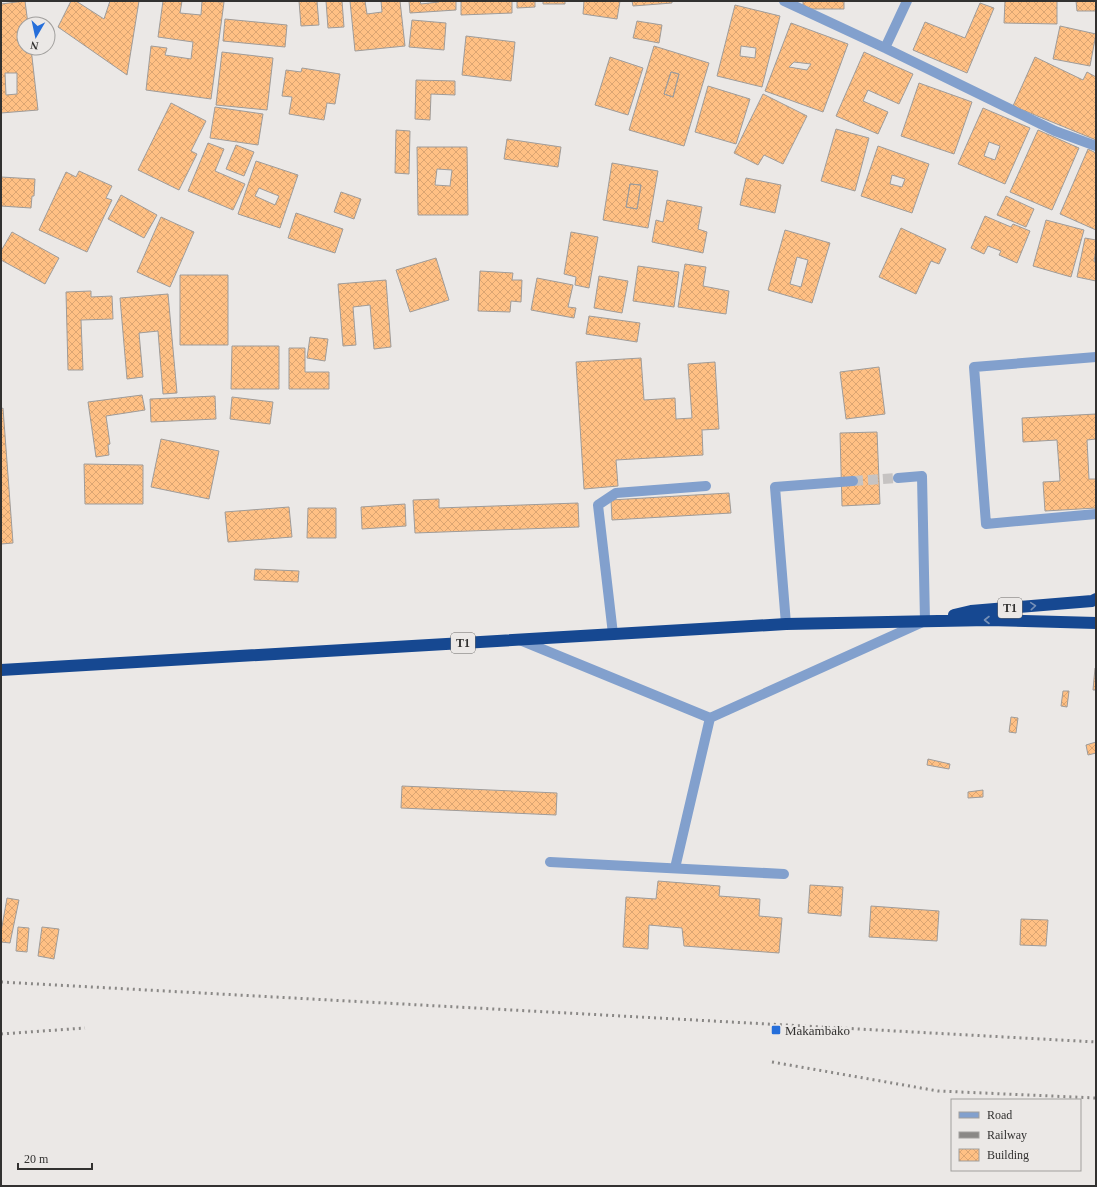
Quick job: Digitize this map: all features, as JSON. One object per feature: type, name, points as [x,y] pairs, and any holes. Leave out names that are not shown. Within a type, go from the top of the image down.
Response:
[{"type":"highway","name":"T1","points":[[925,621],[971,611],[1092,601],[1096,599]]},
{"type":"highway","name":"T1","points":[[1,670],[786,624],[997,620],[1096,623]]},
{"type":"street","points":[[784,1],[885,48],[1055,131],[1096,146]]},
{"type":"street","points":[[885,48],[906,1]]},
{"type":"street","points":[[1096,357],[974,367],[986,524],[1096,514]]},
{"type":"street","points":[[519,639],[710,718],[925,621],[922,476],[898,478]]},
{"type":"street","points":[[786,624],[775,487],[853,481]]},
{"type":"street","points":[[613,634],[598,505],[616,493],[706,486]]},
{"type":"street","points":[[675,868],[710,718]]},
{"type":"street","points":[[550,862],[784,874]]},
{"type":"building","points":[[25,1],[27,16],[16,16],[16,56],[32,56],[38,110],[1,113],[1,4]],"holes":[[[5,73],[17,73],[17,94],[6,95]]]},
{"type":"building","points":[[71,1],[76,1],[104,19],[110,1],[139,1],[127,75],[58,27]]},
{"type":"building","points":[[163,1],[182,1],[180,13],[201,15],[202,1],[224,2],[211,99],[146,90],[151,46],[167,48],[165,55],[191,59],[193,42],[158,37]]},
{"type":"building","points":[[299,1],[317,1],[319,25],[301,26]]},
{"type":"building","points":[[326,1],[342,1],[344,27],[328,28]]},
{"type":"building","points":[[350,1],[365,1],[367,14],[382,12],[381,1],[400,1],[405,46],[355,51]]},
{"type":"building","points":[[409,1],[420,1],[421,4],[439,1],[456,1],[456,10],[410,13]]},
{"type":"building","points":[[461,1],[512,1],[512,13],[461,15]]},
{"type":"building","points":[[517,1],[535,1],[535,7],[517,8]]},
{"type":"building","points":[[543,1],[565,1],[565,4],[543,4]]},
{"type":"building","points":[[584,1],[620,1],[617,19],[583,14]]},
{"type":"building","points":[[632,1],[672,1],[672,3],[633,6]]},
{"type":"building","points":[[803,1],[844,1],[844,9],[803,9]]},
{"type":"building","points":[[1005,1],[1057,1],[1057,24],[1004,23]]},
{"type":"building","points":[[1076,1],[1096,1],[1096,11],[1077,11]]},
{"type":"building","points":[[980,3],[994,8],[967,73],[913,50],[925,22],[965,38]]},
{"type":"building","points":[[735,5],[780,16],[762,87],[717,76]],"holes":[[[741,46],[756,48],[755,58],[740,56]]]},
{"type":"building","points":[[225,19],[287,25],[285,47],[223,41]]},
{"type":"building","points":[[412,20],[446,23],[444,50],[409,47]]},
{"type":"building","points":[[637,21],[662,25],[659,43],[633,38]]},
{"type":"building","points":[[791,23],[848,44],[823,112],[765,91]],"holes":[[[794,62],[811,64],[807,70],[789,67]]]},
{"type":"building","points":[[1060,26],[1096,34],[1090,66],[1053,59]]},
{"type":"building","points":[[466,36],[515,42],[511,81],[462,75]]},
{"type":"building","points":[[654,46],[709,63],[684,146],[629,130]],"holes":[[[671,72],[679,74],[673,97],[664,94]]]},
{"type":"building","points":[[222,52],[273,58],[267,110],[216,105]]},
{"type":"building","points":[[864,52],[913,74],[899,104],[868,90],[863,101],[888,112],[878,134],[836,116]]},
{"type":"building","points":[[610,57],[643,68],[628,115],[595,105]]},
{"type":"building","points":[[1035,57],[1083,80],[1087,72],[1096,77],[1096,140],[1013,106]]},
{"type":"building","points":[[302,68],[340,74],[335,104],[327,103],[324,120],[289,114],[292,97],[282,96],[286,70],[301,72]]},
{"type":"building","points":[[671,72],[679,74],[673,97],[664,94]]},
{"type":"building","points":[[416,80],[455,81],[455,95],[431,94],[430,120],[415,119]]},
{"type":"building","points":[[919,83],[972,102],[954,154],[901,136]]},
{"type":"building","points":[[708,86],[750,99],[736,144],[695,132]]},
{"type":"building","points":[[763,94],[807,116],[783,164],[764,155],[758,165],[734,153]]},
{"type":"building","points":[[171,103],[206,121],[191,151],[197,154],[179,190],[138,170]]},
{"type":"building","points":[[215,107],[263,114],[258,145],[210,138]]},
{"type":"building","points":[[983,108],[1030,128],[1005,184],[958,164]],"holes":[[[989,142],[1000,146],[995,160],[984,156]]]},
{"type":"building","points":[[836,129],[869,138],[855,191],[821,181]]},
{"type":"building","points":[[396,130],[410,131],[409,174],[395,173]]},
{"type":"building","points":[[1038,130],[1079,148],[1052,210],[1010,192]]},
{"type":"building","points":[[507,139],[561,147],[558,167],[504,159]]},
{"type":"building","points":[[208,143],[224,149],[215,171],[245,184],[233,210],[188,191]]},
{"type":"building","points":[[236,145],[254,152],[244,176],[226,169]]},
{"type":"building","points":[[878,146],[929,164],[912,213],[861,196]],"holes":[[[892,175],[905,179],[902,187],[890,184]]]},
{"type":"building","points":[[417,147],[467,147],[468,215],[418,215]],"holes":[[[437,169],[452,170],[450,186],[435,185]]]},
{"type":"building","points":[[1088,149],[1096,153],[1096,230],[1060,214]]},
{"type":"building","points":[[256,161],[298,175],[280,228],[238,214]],"holes":[[[259,188],[279,196],[275,205],[255,196]]]},
{"type":"building","points":[[612,163],[658,171],[648,228],[603,220]],"holes":[[[630,184],[641,185],[637,209],[626,207]]]},
{"type":"building","points":[[79,171],[112,186],[106,198],[112,200],[87,252],[39,230],[66,172],[76,177]]},
{"type":"building","points":[[1,177],[35,179],[34,196],[32,196],[31,208],[1,206]]},
{"type":"building","points":[[746,178],[781,185],[775,213],[740,205]]},
{"type":"building","points":[[630,184],[641,185],[637,209],[626,207]]},
{"type":"building","points":[[341,192],[361,199],[354,219],[334,212]]},
{"type":"building","points":[[121,195],[157,215],[144,238],[108,219]]},
{"type":"building","points":[[1006,196],[1034,209],[1026,227],[997,215]]},
{"type":"building","points":[[667,200],[702,207],[698,229],[707,232],[703,253],[652,242],[656,220],[663,222]]},
{"type":"building","points":[[296,213],[343,229],[335,253],[288,238]]},
{"type":"building","points":[[985,216],[1011,227],[1013,224],[1030,231],[1017,263],[999,255],[1001,251],[988,246],[984,254],[971,248]]},
{"type":"building","points":[[161,217],[194,232],[170,287],[137,272]]},
{"type":"building","points":[[1046,220],[1084,230],[1071,277],[1033,266]]},
{"type":"building","points":[[901,228],[946,249],[939,264],[931,261],[916,294],[879,277]]},
{"type":"building","points":[[785,230],[830,243],[812,303],[768,290]],"holes":[[[797,257],[808,260],[801,287],[790,284]]]},
{"type":"building","points":[[12,232],[59,258],[45,284],[1,260],[1,251]]},
{"type":"building","points":[[571,232],[598,237],[589,288],[575,285],[576,277],[564,274]]},
{"type":"building","points":[[1085,238],[1096,240],[1094,261],[1096,262],[1096,281],[1077,277]]},
{"type":"building","points":[[436,258],[449,300],[410,312],[396,270]]},
{"type":"building","points":[[685,264],[706,267],[703,286],[729,291],[726,314],[678,307]]},
{"type":"building","points":[[638,266],[679,272],[674,307],[633,301]]},
{"type":"building","points":[[480,271],[513,273],[512,280],[522,280],[521,302],[511,301],[510,312],[478,311]]},
{"type":"building","points":[[180,275],[228,275],[228,345],[180,345]]},
{"type":"building","points":[[599,276],[628,281],[622,313],[594,308]]},
{"type":"building","points":[[537,278],[573,285],[568,307],[576,308],[574,318],[531,310]]},
{"type":"building","points":[[386,280],[391,347],[374,349],[370,305],[353,307],[356,345],[343,346],[338,284]]},
{"type":"building","points":[[91,291],[91,297],[112,296],[113,319],[81,320],[83,370],[68,370],[66,292]]},
{"type":"building","points":[[168,294],[177,393],[163,394],[158,331],[139,333],[143,377],[127,379],[120,298]]},
{"type":"building","points":[[589,316],[640,323],[637,342],[586,334]]},
{"type":"building","points":[[310,337],[328,339],[325,361],[307,358]]},
{"type":"building","points":[[232,346],[279,346],[279,389],[231,389]]},
{"type":"building","points":[[289,348],[305,348],[305,372],[329,372],[329,389],[289,389]]},
{"type":"building","points":[[641,358],[644,400],[675,398],[676,419],[692,418],[688,364],[715,362],[719,429],[702,430],[703,455],[616,460],[618,486],[584,489],[576,362]]},
{"type":"building","points":[[879,367],[885,414],[846,419],[840,372]]},
{"type":"building","points":[[142,395],[145,410],[106,416],[110,444],[108,445],[109,455],[96,457],[88,402]]},
{"type":"building","points":[[215,396],[216,419],[151,422],[150,399]]},
{"type":"building","points":[[232,397],[273,402],[270,424],[230,419]]},
{"type":"building","points":[[3,408],[13,543],[1,544],[1,409]]},
{"type":"building","points":[[1096,414],[1096,439],[1087,440],[1089,479],[1096,479],[1096,508],[1045,511],[1043,482],[1060,481],[1057,440],[1023,442],[1022,418]]},
{"type":"building","points":[[877,432],[880,504],[842,506],[840,433]]},
{"type":"building","points":[[161,439],[219,451],[209,499],[151,487]]},
{"type":"building","points":[[84,464],[143,465],[143,504],[85,504]]},
{"type":"building","points":[[729,493],[731,513],[612,520],[611,500]]},
{"type":"building","points":[[439,499],[439,508],[578,503],[579,527],[415,533],[413,500]]},
{"type":"building","points":[[405,504],[406,526],[362,529],[361,507]]},
{"type":"building","points":[[289,507],[292,537],[228,542],[225,512]]},
{"type":"building","points":[[308,508],[336,508],[336,538],[307,538]]},
{"type":"building","points":[[255,569],[299,571],[298,582],[254,580]]},
{"type":"building","points":[[1095,668],[1096,690],[1093,690]]},
{"type":"building","points":[[1063,691],[1069,691],[1067,707],[1061,706]]},
{"type":"building","points":[[1011,717],[1018,718],[1016,733],[1009,732]]},
{"type":"building","points":[[1096,742],[1096,753],[1088,755],[1086,745]]},
{"type":"building","points":[[928,759],[950,764],[949,769],[927,765]]},
{"type":"building","points":[[402,786],[557,793],[556,815],[401,808]]},
{"type":"building","points":[[983,790],[983,797],[968,798],[968,792]]},
{"type":"building","points":[[658,881],[720,886],[719,896],[760,899],[759,916],[782,918],[779,953],[684,946],[682,928],[649,925],[648,949],[623,947],[626,897],[656,899]]},
{"type":"building","points":[[810,885],[843,887],[841,916],[808,913]]},
{"type":"building","points":[[7,898],[19,900],[10,943],[1,942],[1,932]]},
{"type":"building","points":[[871,906],[939,911],[937,941],[869,937]]},
{"type":"building","points":[[1021,919],[1048,920],[1046,946],[1020,945]]},
{"type":"building","points":[[18,927],[29,928],[27,952],[16,951]]},
{"type":"building","points":[[42,927],[59,929],[54,959],[38,956]]},
{"type":"tunnel","points":[[853,481],[898,478]]},
{"type":"railway","points":[[1,982],[1096,1042]]},
{"type":"railway","points":[[1,1034],[85,1028]]},
{"type":"railway","points":[[772,1062],[938,1091],[1096,1098]]},
{"type":"place","name":"Makambako","points":[[776,1030]]}]
